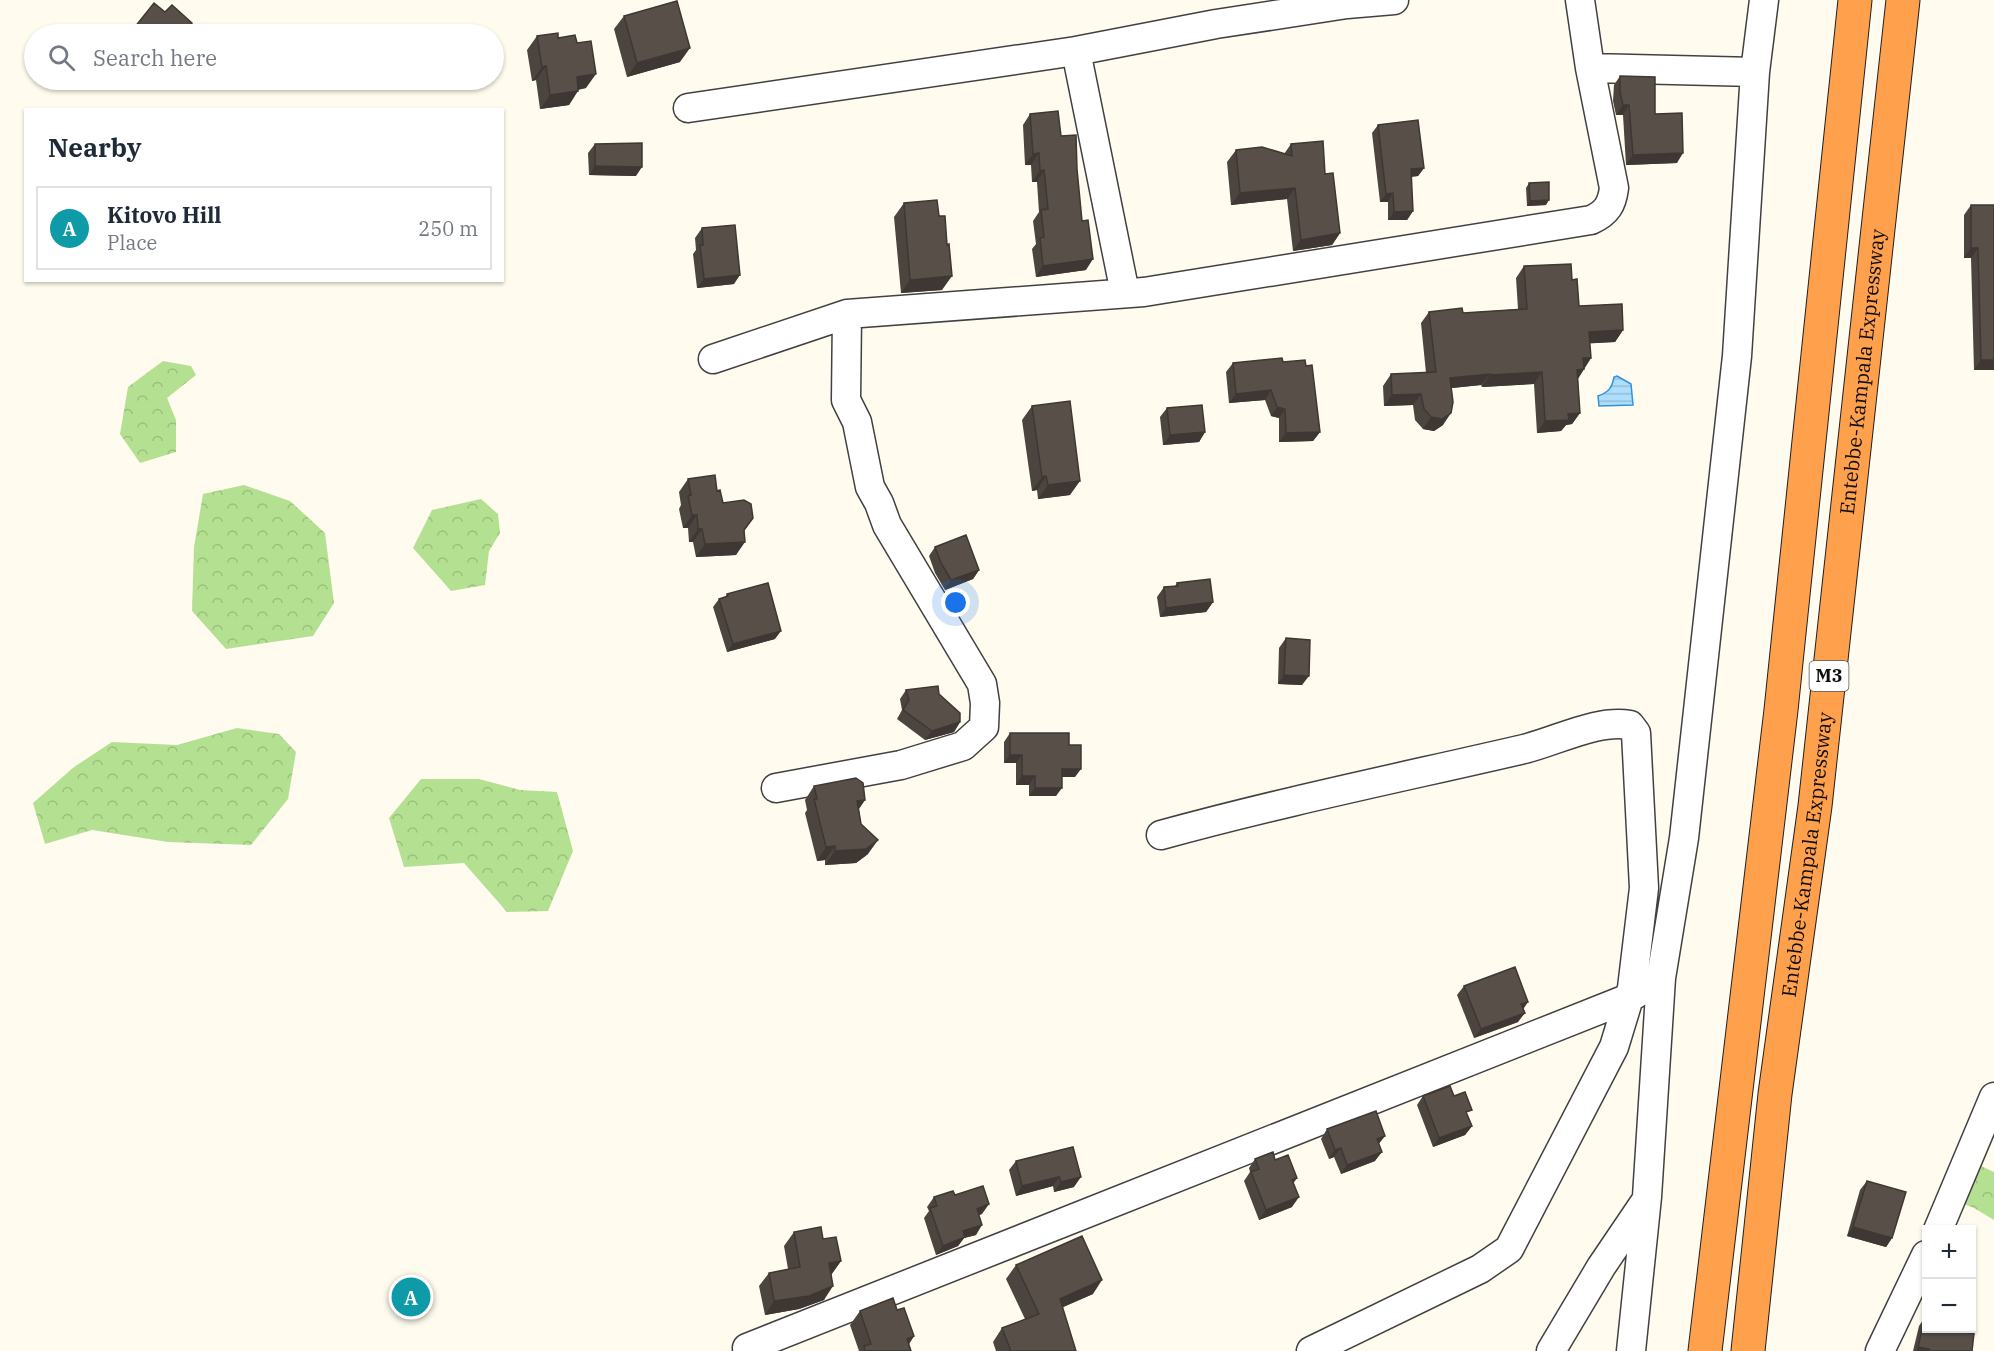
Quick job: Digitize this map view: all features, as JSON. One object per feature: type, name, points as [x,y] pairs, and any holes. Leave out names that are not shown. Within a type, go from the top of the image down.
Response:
[{"type":"highway","name":"M3","points":[[1705,1351],[1781,710],[1855,0]]},
{"type":"highway","name":"Entebbe-Kampala Expressway","points":[[1748,1351],[1775,1094],[1815,806],[1903,0]]},
{"type":"street","points":[[688,108],[1076,51],[1216,24],[1347,4],[1394,0]]},
{"type":"street","points":[[714,359],[847,314],[1125,294],[1591,220],[1602,216],[1613,201],[1614,188],[1590,68],[1580,0]]},
{"type":"street","points":[[1631,1351],[1647,1197],[1661,978],[1684,838],[1736,368],[1755,72],[1764,0]]},
{"type":"street","points":[[1076,51],[1125,294]]},
{"type":"street","points":[[1590,68],[1755,72]]},
{"type":"street","points":[[776,788],[901,765],[963,746],[984,728],[985,703],[982,684],[887,525],[870,487],[857,422],[846,400],[847,314]]},
{"type":"street","points":[[1161,835],[1253,810],[1528,748],[1604,725],[1630,725],[1636,733],[1644,888],[1632,988],[1614,1047],[1509,1249],[1480,1269],[1311,1351]]},
{"type":"street","points":[[747,1348],[1629,998],[1661,978]]},
{"type":"street","points":[[1940,1225],[1994,1097]]},
{"type":"street","points":[[1551,1351],[1601,1267],[1647,1197]]},
{"type":"street","points":[[1880,1351],[1922,1263]]},
{"type":"green space","points":[[163,361],[191,366],[196,375],[167,398],[176,420],[176,452],[140,463],[120,434],[128,387]]},
{"type":"green space","points":[[244,485],[290,501],[325,533],[334,603],[313,636],[226,649],[192,611],[194,547],[203,494]]},
{"type":"green space","points":[[481,499],[498,514],[500,533],[489,551],[485,585],[451,591],[413,548],[432,510]]},
{"type":"green space","points":[[237,728],[279,734],[296,752],[288,799],[251,845],[168,842],[92,830],[45,844],[33,803],[74,767],[112,742],[177,745]]},
{"type":"green space","points":[[421,779],[479,779],[520,790],[557,792],[573,851],[548,911],[507,912],[464,863],[404,867],[389,818]]},
{"type":"green space","points":[[1979,1165],[1994,1172],[1994,1220],[1956,1201]]},
{"type":"water","points":[[1617,376],[1631,384],[1633,405],[1599,406],[1598,396],[1609,389],[1614,377]]},
{"type":"building","points":[[677,1],[690,48],[637,63],[624,16]]},
{"type":"building","points":[[154,3],[165,12],[172,5],[192,23],[191,24],[137,24]]},
{"type":"building","points":[[558,33],[558,38],[575,35],[577,43],[591,41],[596,74],[577,77],[578,91],[550,95],[546,66],[542,67],[537,36]]},
{"type":"building","points":[[1620,76],[1655,77],[1655,114],[1682,113],[1683,153],[1633,155],[1629,105],[1623,105]]},
{"type":"building","points":[[1058,111],[1061,136],[1076,135],[1082,221],[1088,220],[1093,259],[1043,266],[1040,238],[1044,237],[1041,210],[1048,209],[1044,170],[1040,171],[1039,153],[1033,154],[1030,114]]},
{"type":"building","points":[[1418,120],[1424,168],[1411,169],[1413,211],[1394,212],[1393,193],[1386,194],[1378,125]]},
{"type":"building","points":[[1323,141],[1325,174],[1333,173],[1340,233],[1301,240],[1295,188],[1240,193],[1236,150],[1262,147],[1292,156],[1291,144]]},
{"type":"building","points":[[642,143],[642,167],[595,166],[595,144]]},
{"type":"building","points":[[1549,182],[1549,200],[1530,201],[1529,183]]},
{"type":"building","points":[[937,200],[939,216],[945,216],[952,276],[910,280],[904,203]]},
{"type":"building","points":[[1971,205],[1994,205],[1994,360],[1981,360],[1978,248],[1971,248]]},
{"type":"building","points":[[735,225],[740,275],[704,279],[700,245],[703,245],[702,228]]},
{"type":"building","points":[[1571,264],[1572,280],[1577,279],[1579,306],[1622,304],[1623,330],[1589,332],[1591,358],[1583,358],[1584,369],[1577,370],[1580,413],[1568,414],[1569,420],[1545,421],[1542,372],[1450,378],[1453,402],[1451,413],[1442,419],[1431,417],[1424,409],[1421,394],[1392,395],[1391,374],[1436,372],[1429,312],[1462,308],[1463,313],[1527,309],[1524,266]]},
{"type":"building","points":[[1282,358],[1283,362],[1305,360],[1306,366],[1312,365],[1320,432],[1286,433],[1285,409],[1277,407],[1271,390],[1236,394],[1233,363]]},
{"type":"building","points":[[1070,401],[1080,481],[1048,485],[1046,476],[1042,477],[1032,406]]},
{"type":"building","points":[[1202,405],[1205,432],[1170,435],[1167,408]]},
{"type":"building","points":[[715,475],[717,491],[720,490],[723,503],[744,500],[751,504],[753,518],[744,530],[745,542],[705,544],[702,529],[698,529],[697,515],[692,515],[688,496],[691,495],[688,479]]},
{"type":"building","points":[[966,535],[979,570],[951,580],[935,547]]},
{"type":"building","points":[[1210,579],[1213,602],[1166,608],[1164,587]]},
{"type":"building","points":[[768,583],[781,631],[733,644],[719,599],[728,596],[727,594]]},
{"type":"building","points":[[1286,638],[1310,640],[1309,676],[1284,675]]},
{"type":"building","points":[[938,686],[939,694],[960,713],[960,722],[932,731],[903,710],[909,700],[906,690]]},
{"type":"building","points":[[1010,733],[1069,733],[1069,745],[1081,745],[1081,769],[1062,769],[1062,788],[1035,788],[1035,776],[1022,776],[1022,755],[1010,755]]},
{"type":"building","points":[[856,778],[863,783],[865,800],[857,801],[861,824],[878,840],[866,849],[835,851],[835,846],[826,847],[814,799],[817,799],[814,786]]},
{"type":"building","points":[[1515,967],[1528,1002],[1521,1004],[1525,1013],[1481,1029],[1464,986]]},
{"type":"building","points":[[1450,1086],[1454,1096],[1465,1092],[1472,1110],[1466,1112],[1472,1126],[1439,1138],[1423,1096]]},
{"type":"building","points":[[1376,1111],[1385,1136],[1377,1139],[1382,1152],[1347,1165],[1341,1148],[1335,1150],[1327,1129]]},
{"type":"building","points":[[1073,1147],[1081,1177],[1061,1182],[1059,1177],[1022,1186],[1016,1161]]},
{"type":"building","points":[[1273,1152],[1275,1160],[1288,1155],[1297,1178],[1292,1180],[1299,1197],[1266,1210],[1251,1172],[1259,1169],[1255,1159]]},
{"type":"building","points":[[1867,1181],[1906,1192],[1892,1238],[1853,1227]]},
{"type":"building","points":[[983,1186],[989,1204],[977,1209],[982,1225],[963,1231],[965,1237],[943,1246],[930,1208],[937,1206],[934,1197],[953,1191],[955,1195]]},
{"type":"building","points":[[821,1227],[823,1239],[836,1237],[841,1261],[829,1263],[833,1286],[809,1296],[774,1301],[769,1273],[800,1267],[794,1232]]},
{"type":"building","points":[[1082,1236],[1102,1280],[1060,1299],[1076,1351],[1011,1351],[1002,1328],[1039,1314],[1016,1265]]},
{"type":"building","points":[[893,1298],[897,1310],[904,1308],[914,1336],[907,1339],[911,1351],[865,1351],[864,1346],[871,1344],[860,1311]]},
{"type":"building","points":[[1922,1330],[1922,1333],[1974,1333],[1972,1351],[1929,1351],[1929,1349],[1918,1347]]},
{"type":"place","name":"Kitovo Hill","points":[[411,1297]]}]
